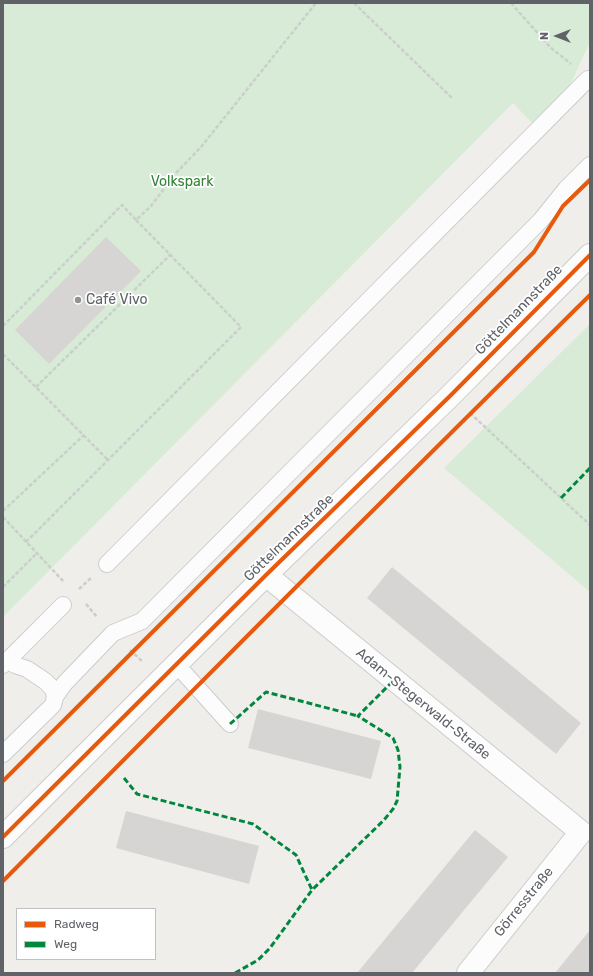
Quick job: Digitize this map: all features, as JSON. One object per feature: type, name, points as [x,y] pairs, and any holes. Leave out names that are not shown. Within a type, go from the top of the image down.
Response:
[{"type":"street","name":"Göttelmannstraße","points":[[3,837],[266,575],[450,396],[590,255]]},
{"type":"street","name":"Adam-Stegerwald-Straße","points":[[266,575],[586,827]]},
{"type":"street","name":"Görresstraße","points":[[470,972],[586,827]]},
{"type":"lane","points":[[107,564],[589,80]]},
{"type":"lane","points":[[3,754],[53,705],[55,698],[64,684],[113,633],[142,621],[541,220],[566,189],[590,165]]},
{"type":"lane","points":[[55,698],[53,689],[45,681],[27,669],[6,662],[63,605]]},
{"type":"lane","points":[[176,664],[230,724]]},
{"type":"path","points":[[136,220],[151,206],[176,173],[201,147],[316,3]]},
{"type":"path","points":[[354,3],[453,99]]},
{"type":"path","points":[[511,3],[550,47],[589,80]]},
{"type":"path","points":[[3,326],[122,205],[241,327],[26,542]]},
{"type":"path","points":[[36,387],[171,254]]},
{"type":"path","points":[[3,354],[108,460]]},
{"type":"path","points":[[464,418],[475,408]]},
{"type":"path","points":[[470,413],[590,525]]},
{"type":"path","points":[[3,511],[84,435]]},
{"type":"path","points":[[3,587],[36,553]]},
{"type":"path","points":[[63,605],[107,564]]},
{"type":"path","points":[[126,657],[138,646]]},
{"type":"green space","name":"Volkspark","points":[[3,3],[590,3],[590,42],[569,87],[534,125],[513,103],[3,617]]},
{"type":"green space","points":[[590,324],[590,592],[444,468]]},
{"type":"building","name":"Café Vivo","points":[[106,237],[141,271],[49,364],[15,330]]},
{"type":"building","points":[[392,567],[581,723],[556,754],[367,598]]},
{"type":"building","points":[[258,709],[381,741],[371,779],[248,748]]},
{"type":"building","points":[[126,811],[259,846],[249,884],[116,848]]},
{"type":"building","points":[[475,830],[508,857],[412,973],[357,973]]},
{"type":"building","points":[[590,930],[590,973],[555,973]]},
{"type":"marked path","points":[[561,498],[590,468]]},
{"type":"marked path","points":[[235,973],[258,960],[270,948],[312,890],[384,820],[393,809],[397,801],[400,767],[398,750],[393,738],[358,716],[394,680]]},
{"type":"marked path","points":[[230,724],[266,692],[358,716]]},
{"type":"marked path","points":[[124,778],[137,794],[253,824],[296,855],[312,890]]},
{"type":"cycle path","points":[[3,781],[534,252],[563,206],[590,180]]},
{"type":"cycle path","points":[[3,837],[266,575],[450,396],[590,255]]},
{"type":"cycle path","points":[[3,881],[590,295]]},
{"type":"place","name":"Café Vivo","points":[[78,300]]}]
